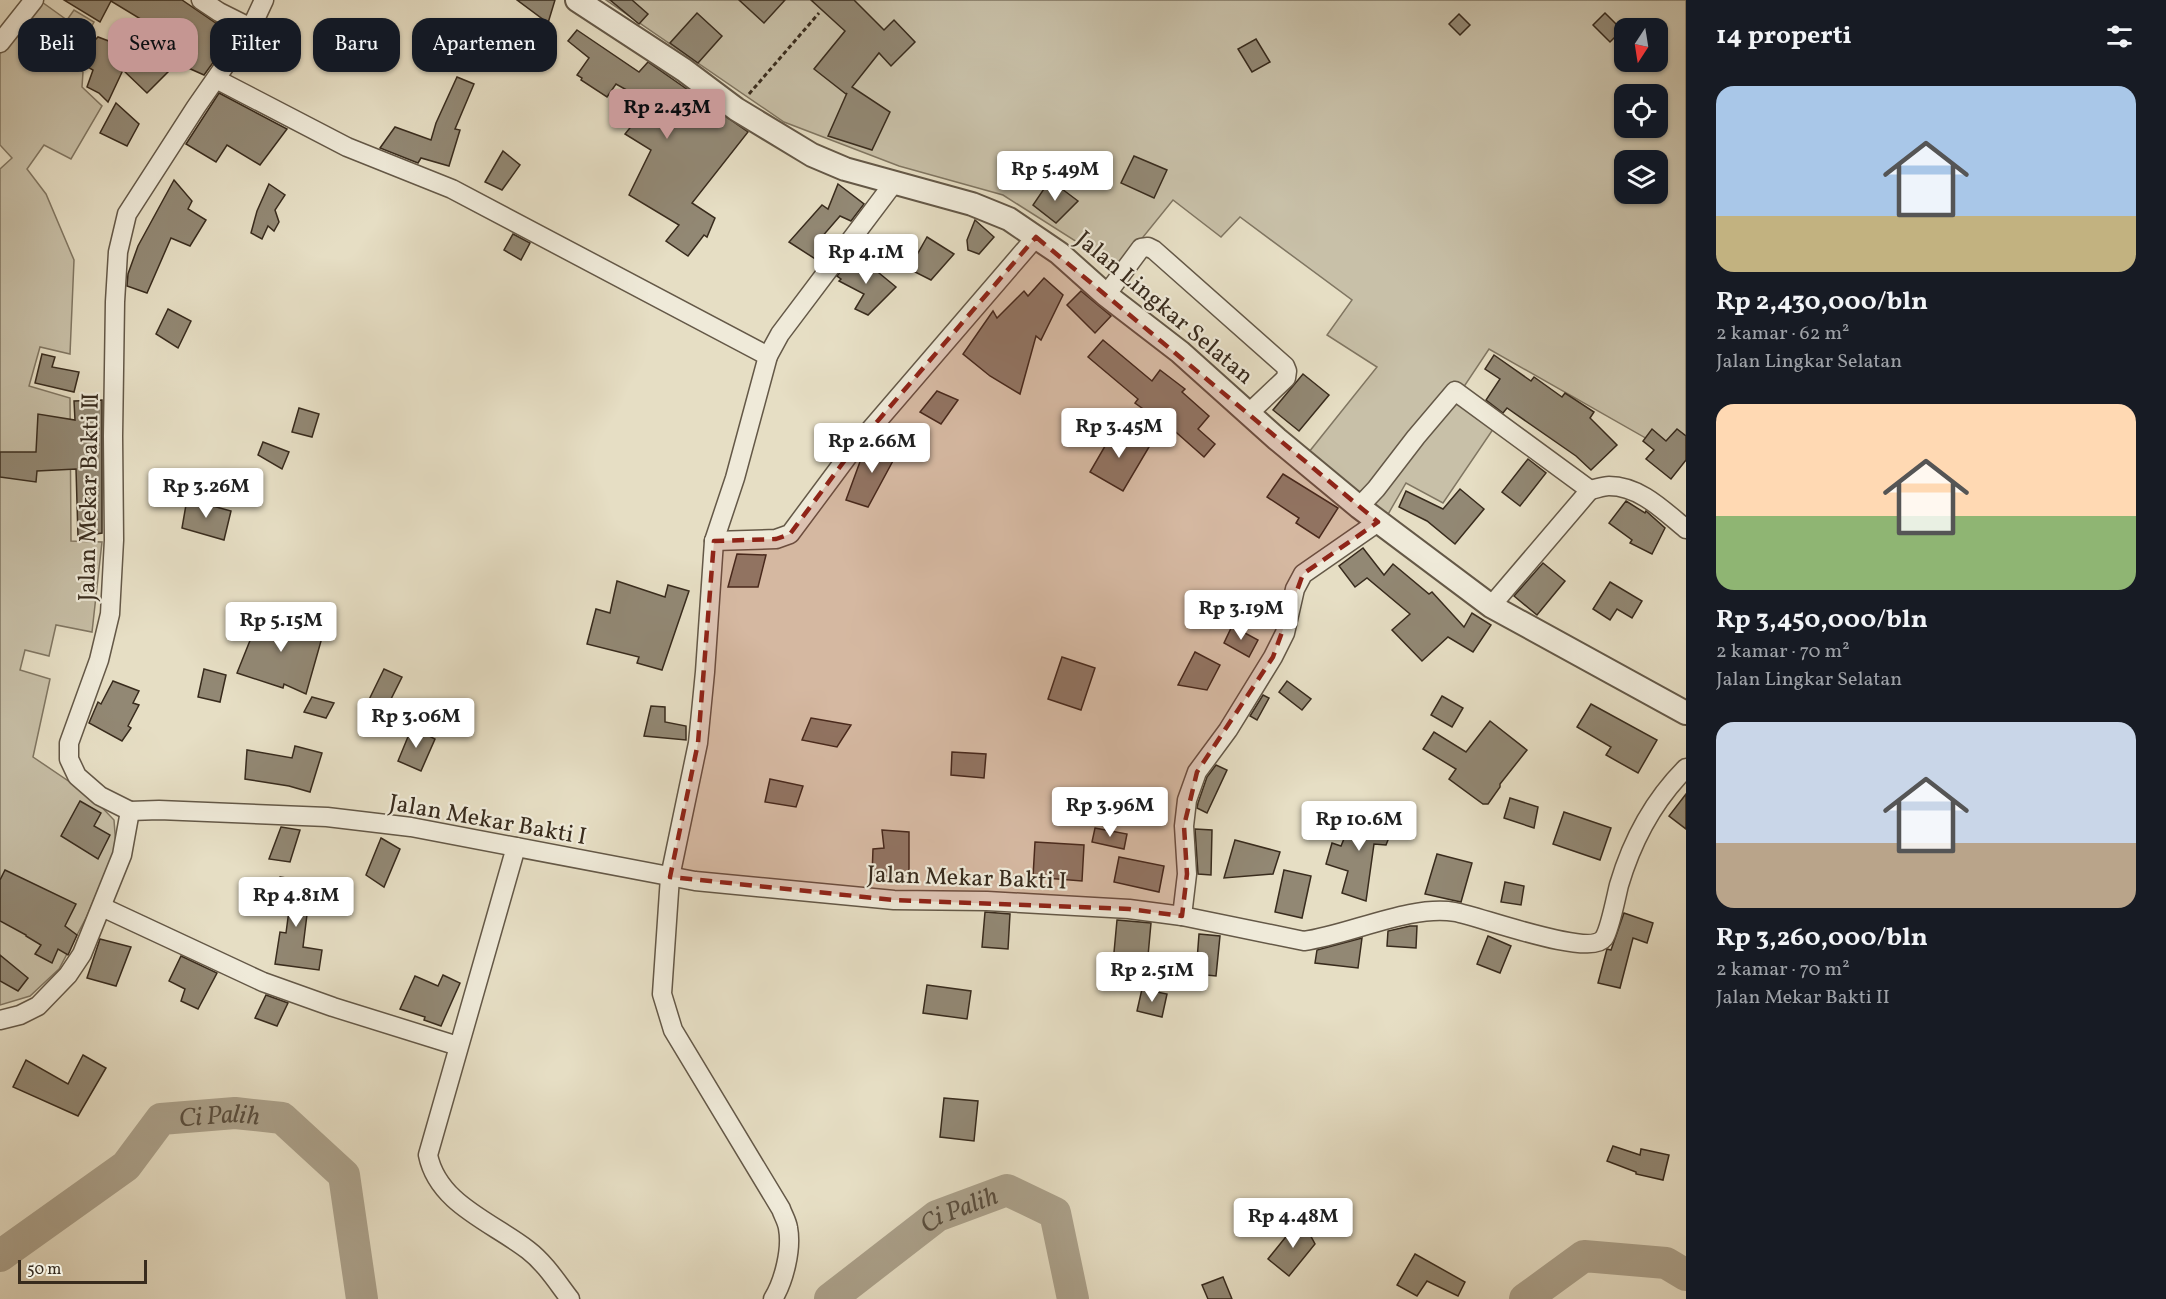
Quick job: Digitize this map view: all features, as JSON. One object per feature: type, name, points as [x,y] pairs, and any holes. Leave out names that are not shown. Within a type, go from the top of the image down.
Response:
[{"type":"street","points":[[0,43],[34,0]]},
{"type":"street","points":[[201,0],[231,18]]},
{"type":"street","name":"Jalan Mekar Bakti II","points":[[256,18],[264,0]]},
{"type":"street","name":"Jalan Lingkar Selatan","points":[[578,0],[684,70],[736,109],[812,155],[845,170],[972,204],[1009,219],[1059,253],[1106,295],[1180,352],[1359,507],[1491,606],[1685,711]]},
{"type":"street","name":"Jalan Mekar Bakti II","points":[[130,812],[100,796],[77,777],[69,759],[69,743],[99,660],[110,614],[114,540],[113,436],[118,252],[127,214],[221,72]]},
{"type":"street","points":[[216,79],[346,147],[452,189],[768,356]]},
{"type":"street","points":[[773,1299],[784,1279],[788,1228],[782,1209],[673,1030],[662,994],[670,876],[698,743],[714,540],[735,478],[768,356],[780,334],[892,184]]},
{"type":"street","points":[[714,540],[776,539],[790,534],[851,452],[1036,237]]},
{"type":"street","points":[[1106,295],[1141,249],[1148,247],[1154,250],[1285,366],[1286,378],[1250,413]]},
{"type":"street","points":[[1359,507],[1455,391],[1590,490]]},
{"type":"street","points":[[1491,606],[1590,490],[1609,486],[1631,491],[1658,504],[1686,529]]},
{"type":"street","points":[[1182,916],[1187,874],[1184,826],[1187,800],[1197,772],[1228,730],[1273,657],[1285,633],[1294,589],[1303,573],[1378,522]]},
{"type":"street","name":"Jalan Mekar Bakti I","points":[[130,812],[159,810],[327,817],[411,827],[725,885],[894,900],[987,901],[1129,909],[1182,916],[1304,941],[1433,910],[1454,912],[1550,938],[1581,944],[1595,944],[1604,938],[1620,882],[1642,827],[1653,806],[1686,768]]},
{"type":"street","points":[[0,1020],[20,1016],[38,1006],[52,994],[82,954],[122,855],[130,812]]},
{"type":"street","points":[[516,847],[428,1155],[431,1169],[437,1180],[470,1213],[534,1257],[570,1299]]},
{"type":"street","points":[[102,907],[263,982],[333,1007],[458,1046]]},
{"type":"path","points":[[736,109],[819,13]]},
{"type":"highlighted area","points":[[1036,237],[1378,522],[1303,574],[1273,657],[1197,772],[1184,826],[1187,874],[1182,916],[1129,909],[894,900],[670,877],[698,743],[714,541],[776,539],[790,534],[851,452]]},
{"type":"shaded area","points":[[39,0],[64,18],[22,18]]},
{"type":"shaded area","points":[[606,0],[1686,0],[1686,461],[1489,349],[1459,394],[1500,419],[1443,503],[1406,483],[1387,516],[1309,452],[1377,367],[1327,335],[1352,300],[1240,217],[1221,237],[1173,200],[1118,268],[1003,195],[899,166],[784,122]]},
{"type":"shaded area","points":[[74,10],[87,18],[68,18]]},
{"type":"shaded area","points":[[18,23],[18,72],[83,72],[82,87],[102,106],[71,159],[44,145],[27,169],[46,194],[74,260],[70,354],[40,347],[29,386],[70,398],[71,541],[102,542],[92,632],[56,625],[49,656],[25,650],[20,670],[50,679],[33,757],[92,797],[114,820],[116,847],[87,916],[59,969],[30,996],[0,1005],[0,169],[12,158],[0,145],[0,42]]},
{"type":"building","points":[[64,0],[182,0],[210,19],[210,67],[204,75],[197,72],[198,18],[139,18],[111,1],[100,22]]},
{"type":"building","points":[[517,0],[555,0],[550,18],[541,18]]},
{"type":"building","points":[[610,0],[632,0],[648,14],[639,24]]},
{"type":"building","points":[[739,0],[785,0],[764,23]]},
{"type":"building","points":[[811,0],[854,0],[884,30],[894,20],[915,42],[891,66],[879,53],[852,87],[890,112],[872,150],[828,136],[847,93],[814,69],[845,31]]},
{"type":"building","points":[[697,13],[722,36],[698,63],[670,43]]},
{"type":"building","points":[[1605,13],[1614,22],[1614,38],[1610,42],[1593,25]]},
{"type":"building","points":[[1459,14],[1470,25],[1460,35],[1449,24]]},
{"type":"building","points":[[577,30],[639,72],[648,62],[748,132],[692,203],[715,218],[707,237],[704,235],[688,256],[666,241],[679,225],[629,195],[651,150],[625,134],[650,103],[616,84],[607,97],[581,80],[582,78],[577,75],[589,58],[568,41]]},
{"type":"building","points":[[98,37],[108,41],[108,72],[122,72],[108,102],[99,93],[87,87],[92,72],[96,72],[96,39]]},
{"type":"building","points":[[1256,39],[1270,62],[1252,72],[1238,49]]},
{"type":"building","points":[[125,72],[168,72],[147,93]]},
{"type":"building","points":[[457,77],[474,84],[455,129],[460,130],[449,166],[421,158],[418,163],[380,148],[395,127],[431,140],[436,123]]},
{"type":"building","points":[[219,93],[287,129],[260,165],[227,145],[216,162],[186,144]]},
{"type":"building","points":[[116,103],[139,124],[127,146],[100,133]]},
{"type":"building","points":[[503,151],[520,165],[502,190],[485,182]]},
{"type":"building","points":[[1134,156],[1167,170],[1154,198],[1121,183]]},
{"type":"building","points":[[174,180],[192,201],[188,209],[206,220],[190,246],[171,238],[147,293],[127,286],[128,274],[138,246]]},
{"type":"building","points":[[1050,180],[1078,201],[1056,223],[1033,205]]},
{"type":"building","points":[[269,184],[285,195],[275,210],[279,222],[274,231],[268,226],[262,239],[251,233],[257,211]]},
{"type":"building","points":[[838,184],[864,204],[851,221],[840,216],[820,239],[831,247],[820,262],[789,242],[822,205],[828,209]]},
{"type":"building","points":[[975,220],[994,237],[979,254],[968,250],[967,240]]},
{"type":"building","points":[[513,234],[530,243],[521,260],[504,250]]},
{"type":"building","points":[[927,237],[954,254],[931,280],[909,269]]},
{"type":"building","points":[[862,259],[896,287],[868,315],[855,309],[864,294],[839,281],[841,279],[837,276],[850,260],[857,264]]},
{"type":"building","points":[[1044,278],[1063,295],[1041,340],[1036,336],[1020,394],[990,376],[963,354],[993,311],[997,318],[1024,291],[1028,296]]},
{"type":"building","points":[[1081,291],[1111,316],[1095,333],[1067,305]]},
{"type":"building","points":[[168,309],[191,321],[178,348],[156,334]]},
{"type":"building","points":[[1103,340],[1152,381],[1160,370],[1185,389],[1182,392],[1209,416],[1198,429],[1215,444],[1204,457],[1161,419],[1160,421],[1135,403],[1138,399],[1088,357]]},
{"type":"building","points":[[42,354],[55,357],[52,367],[79,372],[74,392],[35,383]]},
{"type":"building","points":[[1494,355],[1531,381],[1534,377],[1562,397],[1565,393],[1594,412],[1590,418],[1617,445],[1591,470],[1576,456],[1507,408],[1503,413],[1486,400],[1500,379],[1485,369]]},
{"type":"building","points":[[1303,374],[1329,395],[1299,431],[1273,410]]},
{"type":"building","points":[[937,391],[958,400],[941,424],[920,412]]},
{"type":"building","points":[[102,400],[102,533],[78,537],[76,469],[37,471],[36,482],[0,477],[0,452],[36,452],[38,414],[75,420],[74,401]]},
{"type":"building","points":[[299,408],[319,414],[312,437],[292,432]]},
{"type":"building","points":[[1116,427],[1149,447],[1123,491],[1090,472]]},
{"type":"building","points":[[1652,429],[1666,441],[1677,429],[1686,436],[1686,460],[1671,479],[1646,459],[1654,450],[1643,441]]},
{"type":"building","points":[[263,442],[289,452],[282,469],[258,455]]},
{"type":"building","points":[[890,442],[901,446],[868,507],[846,500],[861,459]]},
{"type":"building","points":[[1528,459],[1546,473],[1520,506],[1502,492]]},
{"type":"building","points":[[1283,474],[1338,508],[1319,538],[1296,523],[1299,518],[1267,497]]},
{"type":"building","points":[[235,477],[255,479],[247,505],[228,500]]},
{"type":"building","points":[[1460,489],[1484,509],[1455,544],[1427,521],[1399,507],[1406,491],[1443,509]]},
{"type":"building","points":[[187,499],[231,511],[224,540],[182,528]]},
{"type":"building","points":[[1626,501],[1645,513],[1646,511],[1665,528],[1652,554],[1630,543],[1632,540],[1609,523]]},
{"type":"building","points":[[1363,548],[1384,575],[1393,564],[1429,594],[1432,592],[1464,627],[1472,613],[1491,625],[1473,652],[1448,637],[1422,661],[1392,630],[1410,614],[1367,578],[1355,587],[1339,566]]},
{"type":"building","points":[[737,554],[766,555],[758,587],[728,587]]},
{"type":"building","points":[[1543,563],[1565,581],[1537,615],[1514,596]]},
{"type":"building","points":[[617,581],[665,597],[668,585],[689,591],[662,670],[637,663],[639,657],[587,644],[596,609],[610,613]]},
{"type":"building","points":[[1610,582],[1642,601],[1632,618],[1617,609],[1610,620],[1593,609]]},
{"type":"building","points":[[265,603],[283,612],[279,622],[305,632],[306,629],[323,634],[306,694],[284,684],[283,688],[237,673]]},
{"type":"building","points":[[1232,626],[1258,640],[1249,657],[1224,643]]},
{"type":"building","points":[[1195,652],[1220,665],[1207,690],[1178,685]]},
{"type":"building","points":[[1062,657],[1095,668],[1081,710],[1048,699]]},
{"type":"building","points":[[204,669],[226,675],[220,702],[198,697]]},
{"type":"building","points":[[384,669],[402,677],[380,721],[362,714]]},
{"type":"building","points":[[113,681],[139,691],[133,703],[139,705],[128,726],[131,728],[122,741],[89,723],[98,702],[101,704]]},
{"type":"building","points":[[1287,681],[1311,699],[1302,710],[1279,692]]},
{"type":"building","points":[[1263,695],[1269,698],[1257,720],[1250,716]]},
{"type":"building","points":[[1442,696],[1463,708],[1452,727],[1431,715]]},
{"type":"building","points":[[312,697],[334,703],[326,718],[304,712]]},
{"type":"building","points":[[1591,704],[1657,740],[1638,773],[1606,755],[1611,747],[1577,727]]},
{"type":"building","points":[[651,706],[665,707],[665,722],[686,726],[686,740],[644,736]]},
{"type":"building","points":[[811,718],[851,725],[837,747],[802,740]]},
{"type":"building","points":[[1490,721],[1527,750],[1500,784],[1488,804],[1483,804],[1449,779],[1456,769],[1423,749],[1434,732],[1466,752]]},
{"type":"building","points":[[412,727],[435,739],[421,771],[398,761]]},
{"type":"building","points":[[295,746],[322,753],[310,792],[245,779],[247,750],[292,758]]},
{"type":"building","points":[[952,752],[986,754],[984,778],[951,775]]},
{"type":"building","points":[[1216,765],[1227,770],[1207,813],[1197,808],[1207,777]]},
{"type":"building","points":[[770,779],[803,786],[796,807],[765,802]]},
{"type":"building","points":[[1686,794],[1686,829],[1669,816]]},
{"type":"building","points":[[1510,798],[1538,807],[1534,828],[1504,818]]},
{"type":"building","points":[[80,801],[101,813],[94,826],[110,835],[98,859],[61,836]]},
{"type":"building","points":[[1356,810],[1394,825],[1386,845],[1374,844],[1366,901],[1342,893],[1348,871],[1326,864],[1332,843],[1341,846]]},
{"type":"building","points":[[1564,812],[1611,828],[1600,860],[1553,844]]},
{"type":"building","points":[[281,827],[300,830],[290,862],[269,859]]},
{"type":"building","points":[[1095,828],[1127,834],[1124,849],[1092,842]]},
{"type":"building","points":[[1195,829],[1212,830],[1211,875],[1198,874]]},
{"type":"building","points":[[882,830],[909,832],[909,876],[872,876],[873,849],[884,848]]},
{"type":"building","points":[[381,838],[400,849],[384,887],[366,875]]},
{"type":"building","points":[[1235,840],[1280,852],[1273,874],[1224,878]]},
{"type":"building","points":[[1035,842],[1084,845],[1082,881],[1033,877]]},
{"type":"building","points":[[1437,854],[1472,863],[1461,902],[1425,894]]},
{"type":"building","points":[[1119,857],[1164,866],[1159,892],[1114,882]]},
{"type":"building","points":[[5,870],[76,904],[65,926],[77,935],[68,955],[58,949],[52,963],[35,954],[41,945],[0,921],[0,880]]},
{"type":"building","points":[[1284,870],[1311,876],[1302,918],[1275,912]]},
{"type":"building","points":[[280,877],[311,882],[303,947],[322,950],[319,970],[275,964],[280,932],[286,933],[291,895],[277,893]]},
{"type":"building","points":[[1505,882],[1524,886],[1521,905],[1501,902]]},
{"type":"building","points":[[985,912],[1010,914],[1008,949],[982,947]]},
{"type":"building","points":[[1624,913],[1653,923],[1647,943],[1633,938],[1620,988],[1598,983],[1607,949],[1611,950]]},
{"type":"building","points":[[1117,920],[1151,923],[1147,967],[1113,963]]},
{"type":"building","points":[[1417,926],[1416,948],[1387,946],[1388,931]]},
{"type":"building","points":[[1199,934],[1220,936],[1216,976],[1196,974]]},
{"type":"building","points":[[1488,936],[1511,946],[1500,973],[1477,964]]},
{"type":"building","points":[[1362,938],[1358,968],[1315,963],[1317,950]]},
{"type":"building","points":[[100,939],[131,947],[116,986],[87,978]]},
{"type":"building","points":[[0,955],[28,978],[18,991],[0,981]]},
{"type":"building","points":[[181,956],[217,973],[198,1009],[181,1001],[185,989],[169,981]]},
{"type":"building","points":[[443,975],[460,983],[441,1026],[424,1020],[425,1017],[400,1009],[415,976],[438,986]]},
{"type":"building","points":[[927,985],[971,991],[967,1019],[923,1013]]},
{"type":"building","points":[[1142,989],[1167,994],[1162,1017],[1137,1011]]},
{"type":"building","points":[[266,995],[288,1003],[277,1026],[255,1018]]},
{"type":"building","points":[[83,1055],[106,1068],[78,1116],[13,1087],[26,1060],[68,1084]]},
{"type":"building","points":[[944,1098],[978,1101],[974,1141],[940,1137]]},
{"type":"building","points":[[1613,1146],[1640,1155],[1641,1149],[1669,1155],[1663,1180],[1636,1174],[1636,1172],[1607,1161]]},
{"type":"building","points":[[1301,1218],[1315,1244],[1289,1276],[1268,1259]]},
{"type":"building","points":[[1415,1254],[1465,1282],[1458,1296],[1427,1281],[1417,1296],[1397,1285]]},
{"type":"building","points":[[1223,1277],[1232,1299],[1208,1299],[1202,1285]]},
{"type":"waterway","name":"Ci Palih","points":[[0,1256],[126,1166],[161,1119],[235,1113],[282,1118],[344,1175],[362,1299]]},
{"type":"waterway","name":"Ci Palih","points":[[830,1299],[937,1216],[1007,1190],[1055,1213],[1073,1299]]},
{"type":"waterway","name":"Ci Palih","points":[[1525,1299],[1584,1256],[1666,1263],[1686,1275]]}]
